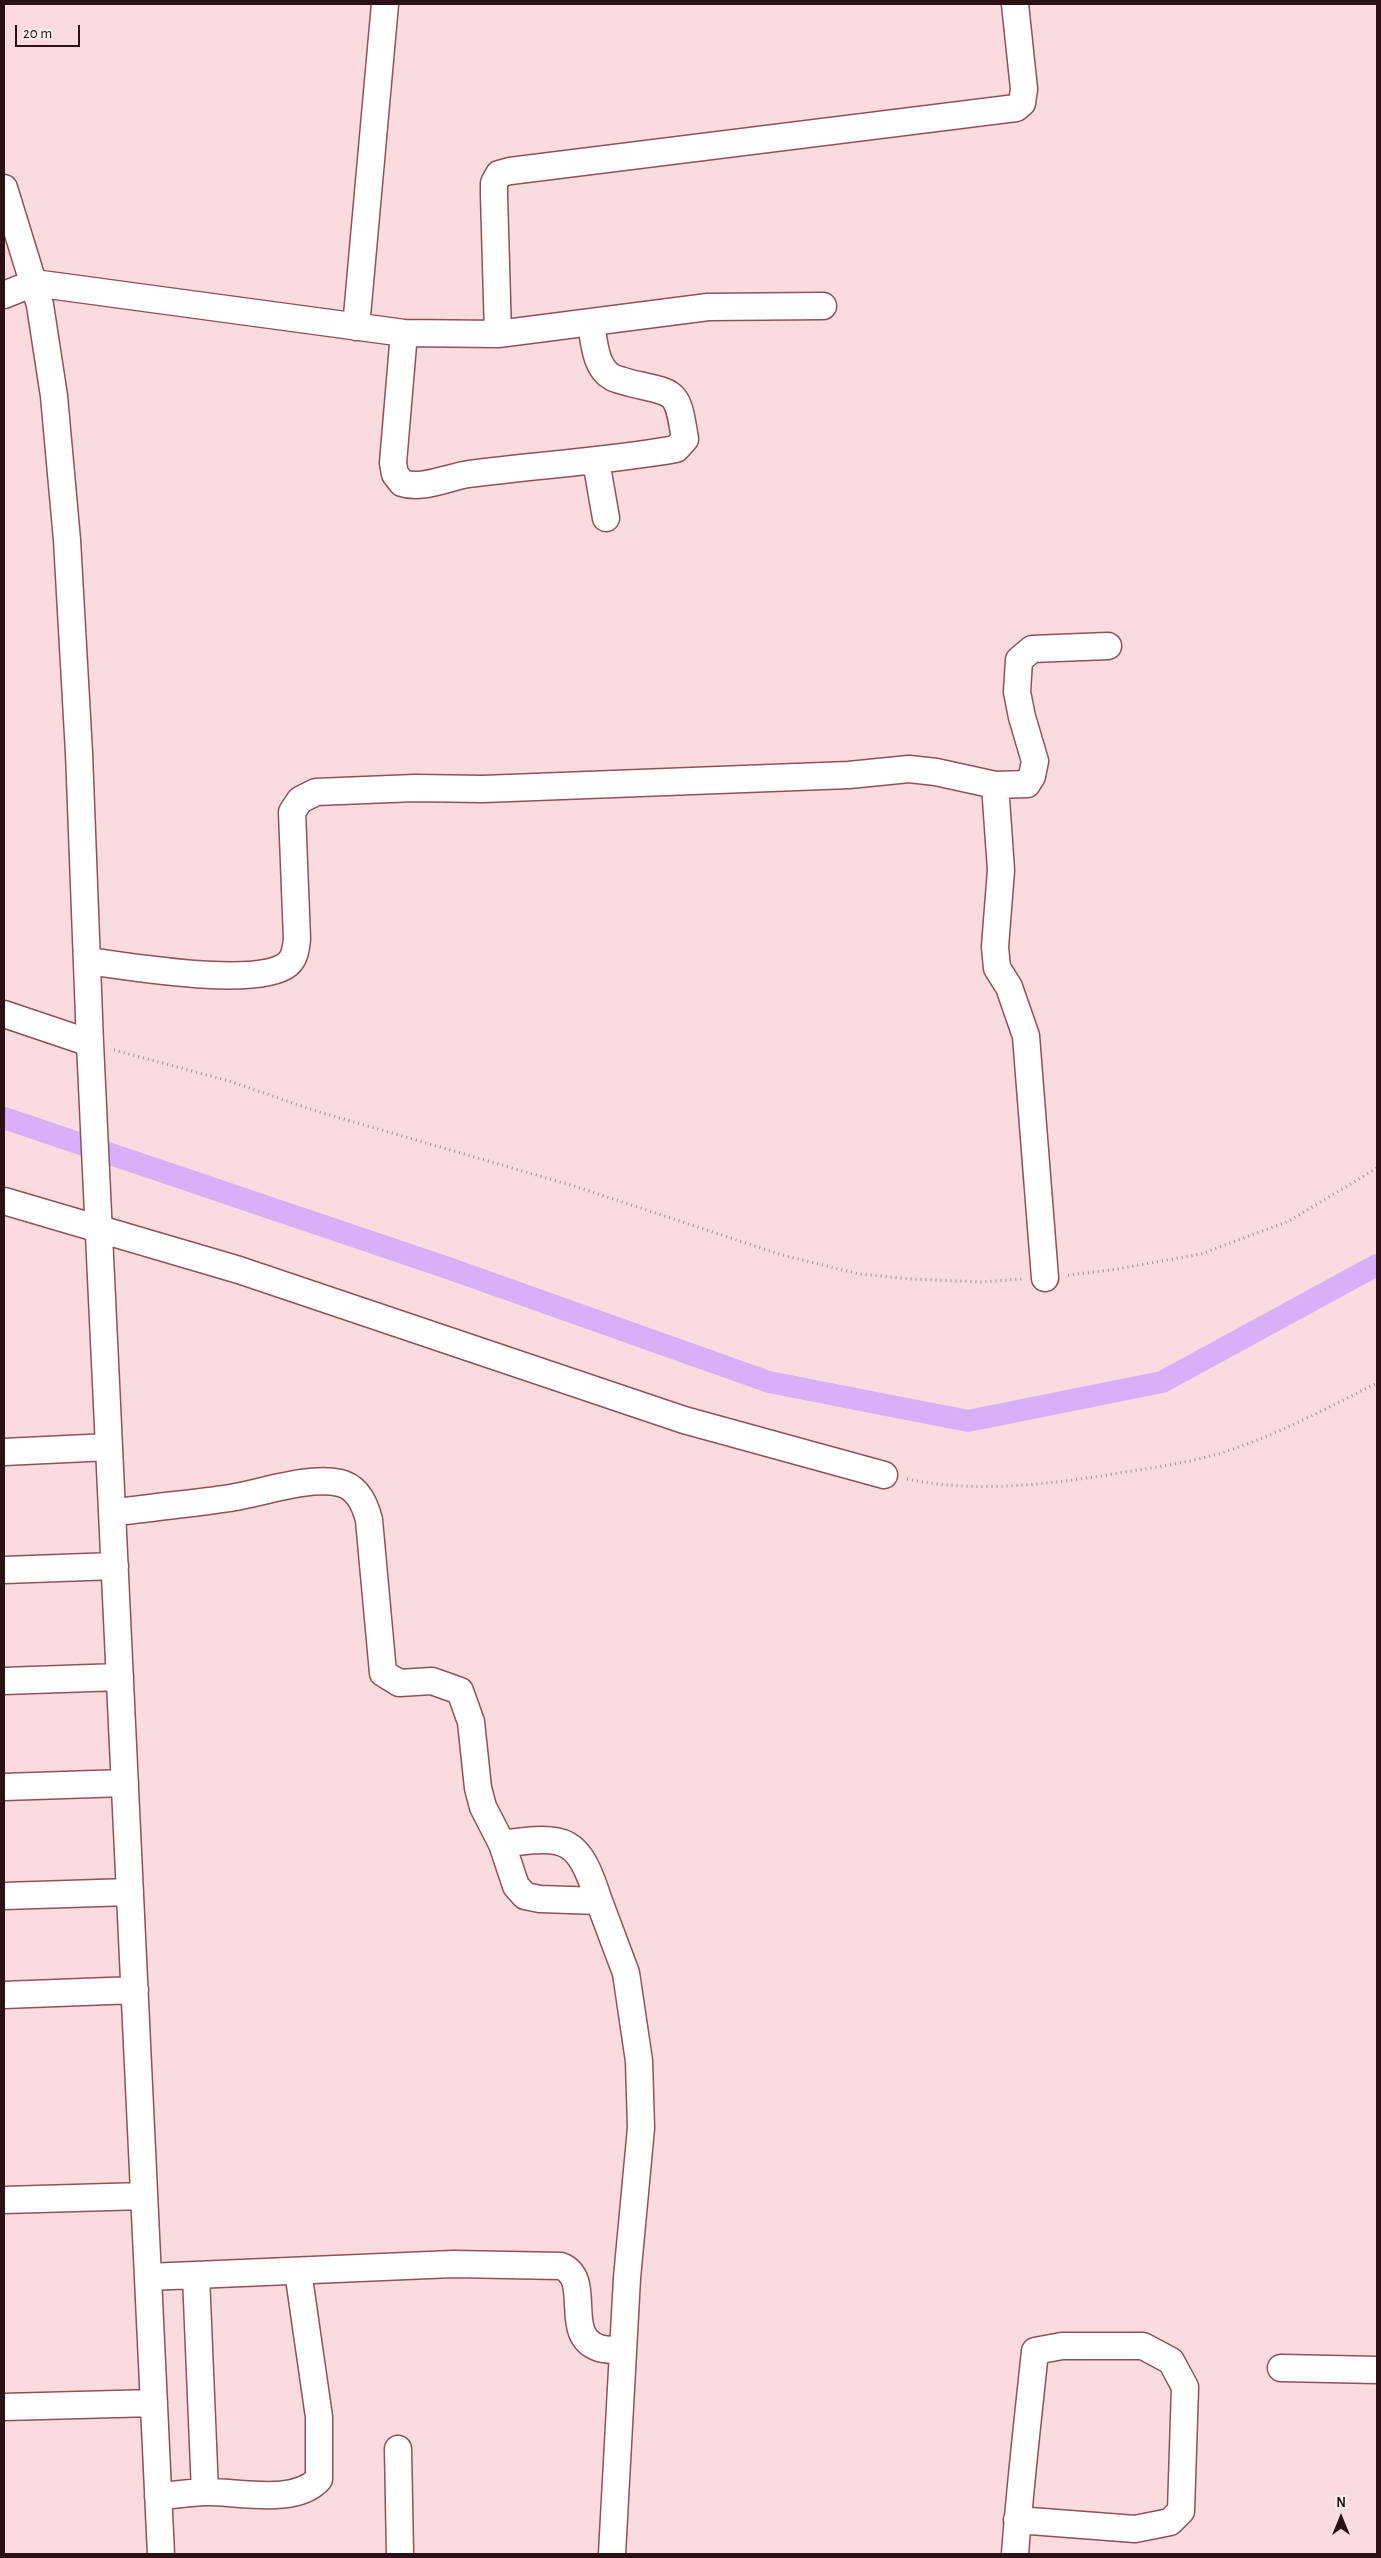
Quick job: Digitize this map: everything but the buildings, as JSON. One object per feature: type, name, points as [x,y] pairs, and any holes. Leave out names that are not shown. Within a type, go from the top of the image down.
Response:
[{"type":"street","points":[[356,327],[385,4]]},
{"type":"street","points":[[498,334],[494,183],[500,174],[611,157],[1016,108],[1022,103],[1024,89],[1014,4]]},
{"type":"street","points":[[4,188],[40,305],[54,396],[67,540],[161,2554]]},
{"type":"street","points":[[4,295],[34,283],[404,333],[498,334],[591,324],[708,307],[823,306]]},
{"type":"street","points":[[404,333],[393,463],[395,474],[402,484],[416,485],[468,474],[596,461],[676,449],[685,438],[682,412],[674,397],[662,390],[611,377],[600,364],[591,324]]},
{"type":"street","points":[[596,461],[606,518]]},
{"type":"street","points":[[88,961],[176,972],[227,975],[256,974],[275,970],[288,964],[296,952],[297,939],[292,812],[300,800],[316,792],[415,788],[483,790],[849,775],[908,769],[936,772],[994,785],[1027,784],[1032,776],[1036,761],[1019,700],[1017,678],[1019,660],[1032,649],[1108,646]]},
{"type":"street","points":[[994,785],[1001,870],[995,947],[997,968],[1018,1010],[1026,1036],[1045,1278]]},
{"type":"street","points":[[4,1014],[90,1043]]},
{"type":"street","points":[[4,1201],[239,1270],[684,1420],[884,1475]]},
{"type":"street","points":[[4,1452],[109,1447]]},
{"type":"street","points":[[112,1513],[230,1498],[324,1482],[341,1484],[352,1489],[360,1497],[369,1520],[383,1673],[399,1682],[432,1681],[460,1691],[471,1722],[478,1788],[483,1807],[502,1844],[516,1886],[525,1896],[540,1899],[599,1902]]},
{"type":"street","points":[[4,1570],[115,1566]]},
{"type":"street","points":[[4,1681],[120,1677]]},
{"type":"street","points":[[4,1788],[125,1783]]},
{"type":"street","points":[[502,1844],[535,1840],[558,1841],[570,1846],[589,1869],[599,1902],[626,1973],[639,2061],[641,2128],[622,2351],[612,2554]]},
{"type":"street","points":[[4,1896],[130,1892]]},
{"type":"street","points":[[4,1995],[135,1990]]},
{"type":"street","points":[[4,2200],[144,2196]]},
{"type":"street","points":[[148,2278],[453,2264],[561,2266],[573,2274],[577,2282],[577,2309],[584,2335],[598,2348],[622,2351]]},
{"type":"street","points":[[158,2496],[205,2492],[278,2495],[301,2492],[312,2488],[319,2480],[319,2417],[298,2271]]},
{"type":"street","points":[[196,2276],[205,2492]]},
{"type":"street","points":[[1015,2554],[1017,2520],[1036,2352],[1062,2346],[1143,2346],[1171,2360],[1185,2387],[1180,2511],[1170,2522],[1135,2529],[1017,2520]]},
{"type":"street","points":[[1281,2368],[1377,2370]]},
{"type":"street","points":[[4,2407],[154,2403]]},
{"type":"street","points":[[398,2449],[400,2554]]},
{"type":"path","points":[[90,1043],[229,1081],[316,1112],[574,1186],[782,1255],[859,1274],[912,1279],[982,1282],[1045,1278],[1111,1270],[1201,1254],[1289,1221],[1377,1168]]},
{"type":"path","points":[[884,1475],[930,1484],[1024,1487],[1202,1459],[1281,1430],[1377,1383]]},
{"type":"waterway","points":[[4,1118],[445,1267],[769,1382],[968,1421],[1162,1382],[1377,1265]]}]
